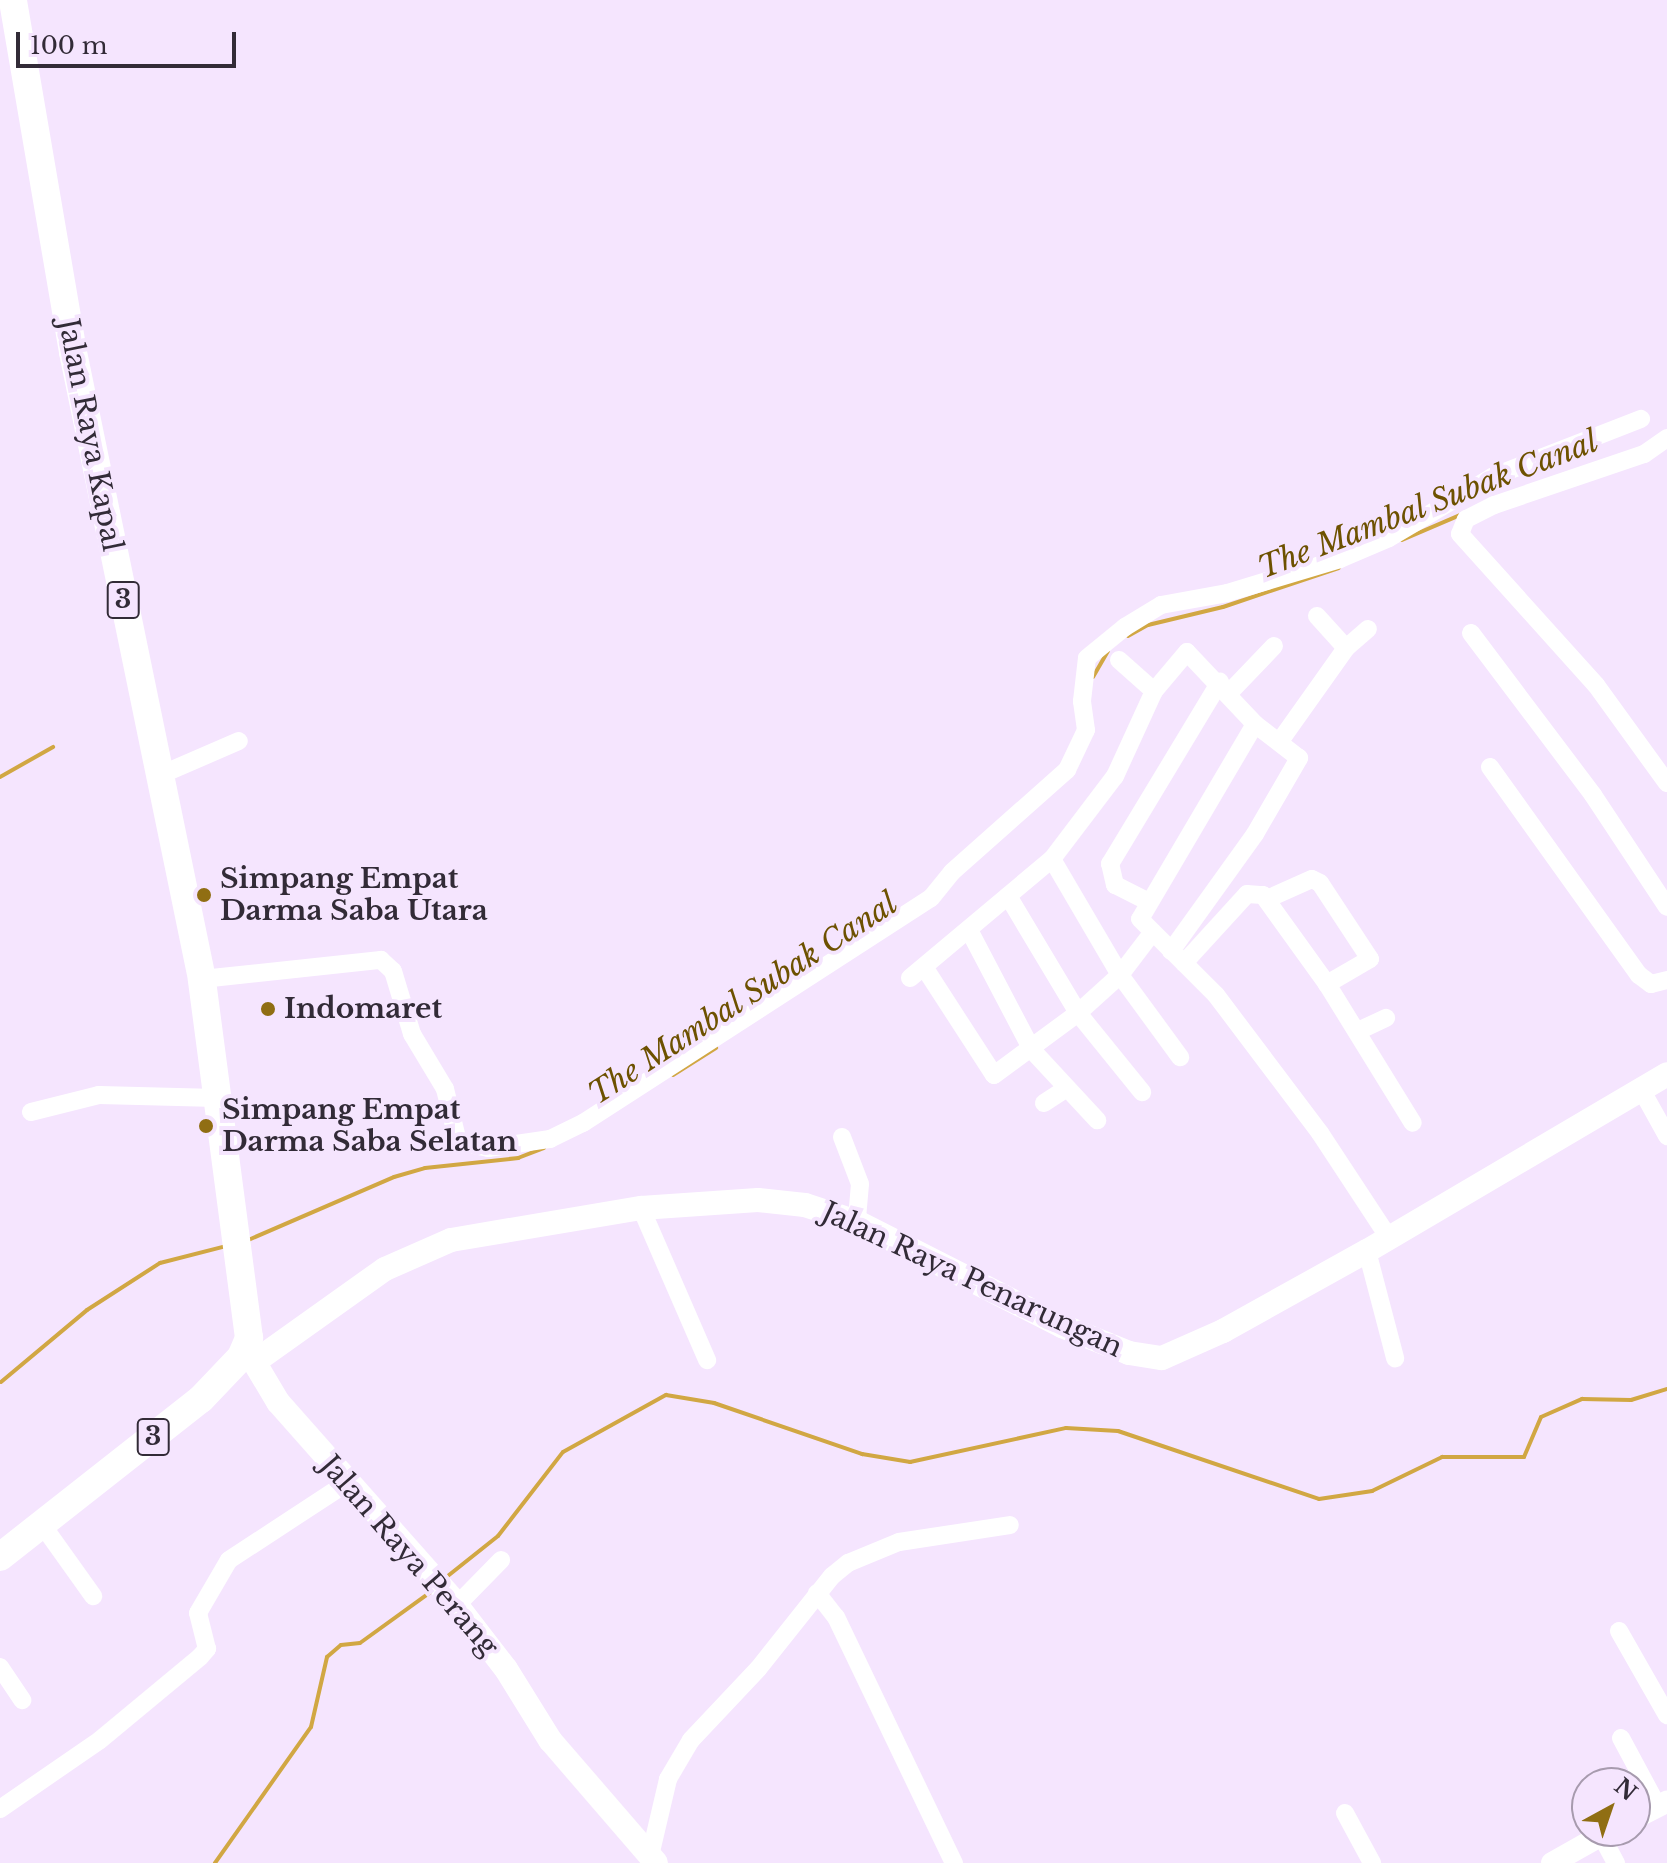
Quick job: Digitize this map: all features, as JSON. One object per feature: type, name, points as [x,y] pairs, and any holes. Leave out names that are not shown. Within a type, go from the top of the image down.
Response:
[{"type":"highway","name":"Jalan Raya Kapal","points":[[13,0],[73,352],[202,979],[244,1285],[249,1338],[247,1358]]},
{"type":"highway","name":"3","points":[[0,1557],[201,1399],[247,1358]]},
{"type":"main road","name":"Jalan Raya Penarungan","points":[[247,1358],[414,1253],[473,1234],[641,1208],[783,1201],[857,1222],[1062,1326],[1149,1358],[1178,1353],[1376,1246],[1667,1074]]},
{"type":"main road","name":"Jalan Raya Perang","points":[[247,1358],[278,1402],[345,1484],[454,1602],[506,1669],[550,1740],[653,1860]]},
{"type":"street","points":[[202,979],[381,960],[388,964],[412,1034],[445,1089],[458,1142],[488,1148],[550,1139],[583,1123],[931,898],[952,872],[1077,756],[1086,730],[1082,701],[1087,658],[1100,645],[1161,605],[1227,593],[1340,559],[1389,538],[1492,477],[1641,419]]},
{"type":"street","points":[[1667,438],[1644,454],[1466,519],[1461,539],[1596,685],[1667,783]]},
{"type":"street","points":[[1535,460],[1546,488]]},
{"type":"street","points":[[1317,616],[1346,648]]},
{"type":"street","points":[[1280,741],[1346,648],[1368,629]]},
{"type":"street","points":[[1471,633],[1593,795],[1667,907]]},
{"type":"street","points":[[1147,901],[1115,885],[1110,864],[1224,688],[1274,646]]},
{"type":"street","points":[[1152,933],[1120,975],[1078,1013],[998,1074],[990,1073],[918,974],[1052,859],[1115,776],[1154,691],[1187,652],[1255,724],[1295,752],[1298,765],[1178,957]]},
{"type":"street","points":[[1119,660],[1154,691]]},
{"type":"street","points":[[1255,724],[1147,901],[1140,919],[1216,995],[1358,1193],[1376,1246],[1395,1358]]},
{"type":"street","points":[[158,776],[239,741]]},
{"type":"street","points":[[1490,767],[1639,975],[1651,984],[1667,980]]},
{"type":"street","points":[[1052,859],[1120,975],[1180,1057]]},
{"type":"street","points":[[1267,899],[1312,879],[1320,883],[1370,959],[1327,984]]},
{"type":"street","points":[[1178,957],[1247,894],[1257,892],[1267,899],[1358,1031],[1413,1123]]},
{"type":"street","points":[[1008,896],[1078,1013],[1142,1092]]},
{"type":"street","points":[[969,930],[1032,1050],[1097,1120]]},
{"type":"street","points":[[1358,1031],[1386,1018]]},
{"type":"street","points":[[1044,1103],[1067,1088]]},
{"type":"street","points":[[1641,1089],[1667,1136]]},
{"type":"street","points":[[31,1112],[99,1095],[217,1098]]},
{"type":"street","points":[[842,1137],[860,1184],[857,1222]]},
{"type":"street","points":[[641,1208],[707,1360]]},
{"type":"street","points":[[0,1809],[100,1740],[200,1657],[207,1649],[198,1613],[229,1560],[345,1484]]},
{"type":"street","points":[[41,1523],[93,1596]]},
{"type":"street","points":[[653,1860],[668,1779],[691,1740],[758,1669],[817,1593],[848,1563],[899,1542],[1010,1525]]},
{"type":"street","points":[[454,1602],[501,1560]]},
{"type":"street","points":[[817,1593],[836,1617],[954,1863]]},
{"type":"street","points":[[1619,1631],[1667,1715]]},
{"type":"street","points":[[0,1667],[22,1700]]},
{"type":"street","points":[[1621,1738],[1662,1804]]},
{"type":"street","points":[[1345,1813],[1372,1863]]},
{"type":"street","points":[[1552,1863],[1580,1847]]},
{"type":"waterway","name":"The Mambal Subak Canal","points":[[1402,540],[1460,515]]},
{"type":"waterway","name":"The Mambal Subak Canal","points":[[1128,636],[1148,625],[1223,607],[1339,568]]},
{"type":"waterway","name":"The Mambal Subak Canal","points":[[1093,677],[1108,651]]},
{"type":"waterway","points":[[0,777],[53,747]]},
{"type":"waterway","name":"The Mambal Subak Canal","points":[[673,1075],[716,1048]]},
{"type":"waterway","name":"The Mambal Subak Canal","points":[[246,1241],[394,1177],[425,1168],[518,1158],[544,1148]]},
{"type":"waterway","name":"The Mambal Subak Canal","points":[[1,1382],[87,1310],[160,1263],[226,1246]]},
{"type":"waterway","points":[[444,1579],[498,1536],[563,1452],[666,1395],[714,1403],[862,1454],[910,1462],[1066,1428],[1118,1431],[1319,1499],[1372,1491],[1442,1457],[1524,1457],[1541,1417],[1582,1399],[1631,1400],[1667,1389]]},
{"type":"waterway","points":[[215,1863],[311,1727],[327,1657],[341,1645],[360,1643],[432,1591]]},
{"type":"place","name":"Simpang Empat Darma Saba Utara","points":[[204,895]]},
{"type":"place","name":"Indomaret","points":[[268,1009]]},
{"type":"place","name":"Simpang Empat Darma Saba Selatan","points":[[206,1126]]}]
